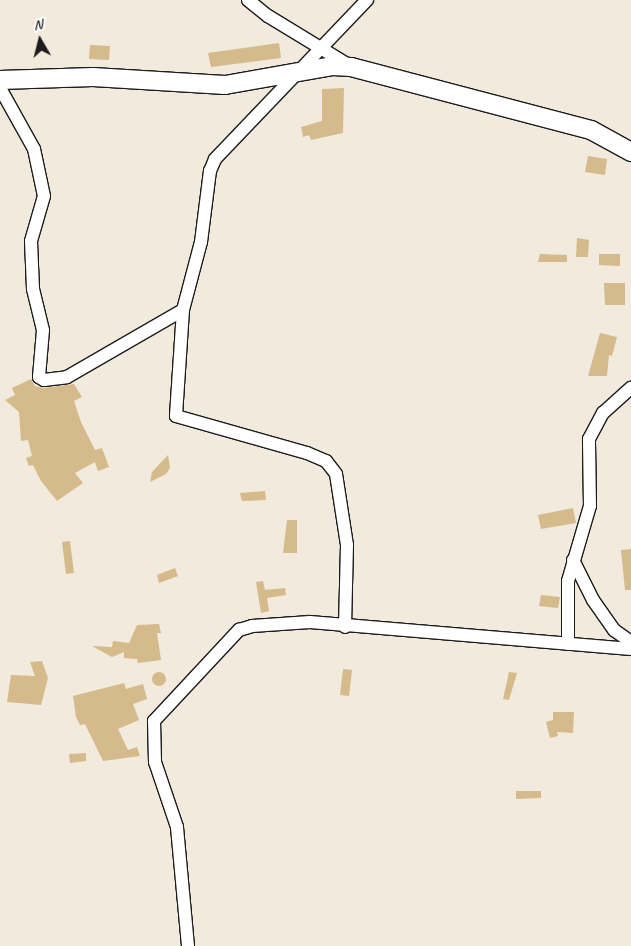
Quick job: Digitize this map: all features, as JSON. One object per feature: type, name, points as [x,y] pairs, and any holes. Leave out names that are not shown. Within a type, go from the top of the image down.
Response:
[{"type":"street","points":[[248,0],[320,50],[351,67],[591,130],[631,152]]},
{"type":"street","points":[[345,628],[347,546],[336,474],[326,461],[307,453],[176,416],[183,310],[201,242],[210,171],[215,158],[294,73],[320,50],[367,0]]},
{"type":"street","points":[[183,310],[76,375],[48,380],[38,377],[43,330],[33,289],[32,241],[44,196],[34,149],[1,82],[93,77],[216,86],[294,73],[351,67]]},
{"type":"street","points":[[568,644],[566,615],[573,560],[590,506],[591,433],[603,412],[631,388]]},
{"type":"street","points":[[573,560],[593,600],[614,630],[631,642]]},
{"type":"street","points":[[188,946],[177,827],[155,762],[155,716],[239,630],[252,626],[310,622],[345,628],[631,648]]},
{"type":"building","points":[[279,43],[281,58],[211,67],[208,53]]},
{"type":"building","points":[[90,45],[110,46],[109,60],[89,59]]},
{"type":"building","points":[[344,88],[343,133],[311,140],[309,135],[303,137],[301,127],[322,121],[322,89]]},
{"type":"building","points":[[588,156],[607,159],[605,175],[585,172]]},
{"type":"building","points":[[577,238],[589,240],[588,257],[576,257]]},
{"type":"building","points":[[540,254],[567,255],[567,262],[538,262]]},
{"type":"building","points":[[599,254],[620,254],[620,266],[599,265]]},
{"type":"building","points":[[604,283],[625,283],[625,305],[605,305]]},
{"type":"building","points":[[600,333],[617,337],[612,356],[609,355],[607,376],[588,376]]},
{"type":"building","points":[[31,379],[35,386],[44,388],[74,384],[82,397],[74,401],[81,422],[95,450],[102,448],[109,467],[98,471],[95,462],[75,473],[83,483],[57,501],[41,481],[33,465],[29,466],[26,458],[32,456],[28,440],[21,441],[19,412],[5,400],[15,395],[12,388]]},
{"type":"building","points":[[168,455],[170,468],[166,474],[150,482],[152,472]]},
{"type":"building","points":[[265,491],[266,500],[242,501],[240,493]]},
{"type":"building","points":[[573,508],[576,523],[541,529],[538,515]]},
{"type":"building","points":[[287,520],[297,520],[297,553],[283,553]]},
{"type":"building","points":[[70,541],[74,573],[66,574],[62,542]]},
{"type":"building","points":[[631,549],[631,590],[625,590],[621,550]]},
{"type":"building","points":[[175,568],[178,576],[159,583],[157,575]]},
{"type":"building","points":[[263,581],[265,590],[285,588],[286,595],[267,598],[269,611],[261,613],[256,582]]},
{"type":"building","points":[[541,595],[560,597],[558,608],[539,606]]},
{"type":"building","points":[[159,624],[161,633],[157,633],[161,660],[138,663],[137,659],[124,658],[124,652],[112,657],[92,646],[112,647],[113,641],[129,643],[137,625]]},
{"type":"building","points":[[42,661],[48,678],[41,705],[7,702],[11,675],[35,676],[30,662]]},
{"type":"building","points":[[343,669],[352,670],[349,696],[340,695]]},
{"type":"building","points":[[156,672],[162,672],[166,679],[162,686],[156,686],[152,682],[152,676]]},
{"type":"building","points":[[509,672],[517,673],[509,700],[503,699]]},
{"type":"building","points":[[124,683],[126,689],[143,684],[147,699],[133,704],[139,720],[118,729],[128,750],[137,747],[140,756],[103,761],[85,724],[80,725],[76,717],[73,696]]},
{"type":"building","points":[[553,712],[574,712],[573,733],[557,732],[558,736],[550,738],[546,722],[553,720]]},
{"type":"building","points":[[86,753],[86,761],[70,763],[69,754]]},
{"type":"building","points":[[516,791],[541,791],[541,798],[516,799]]}]
